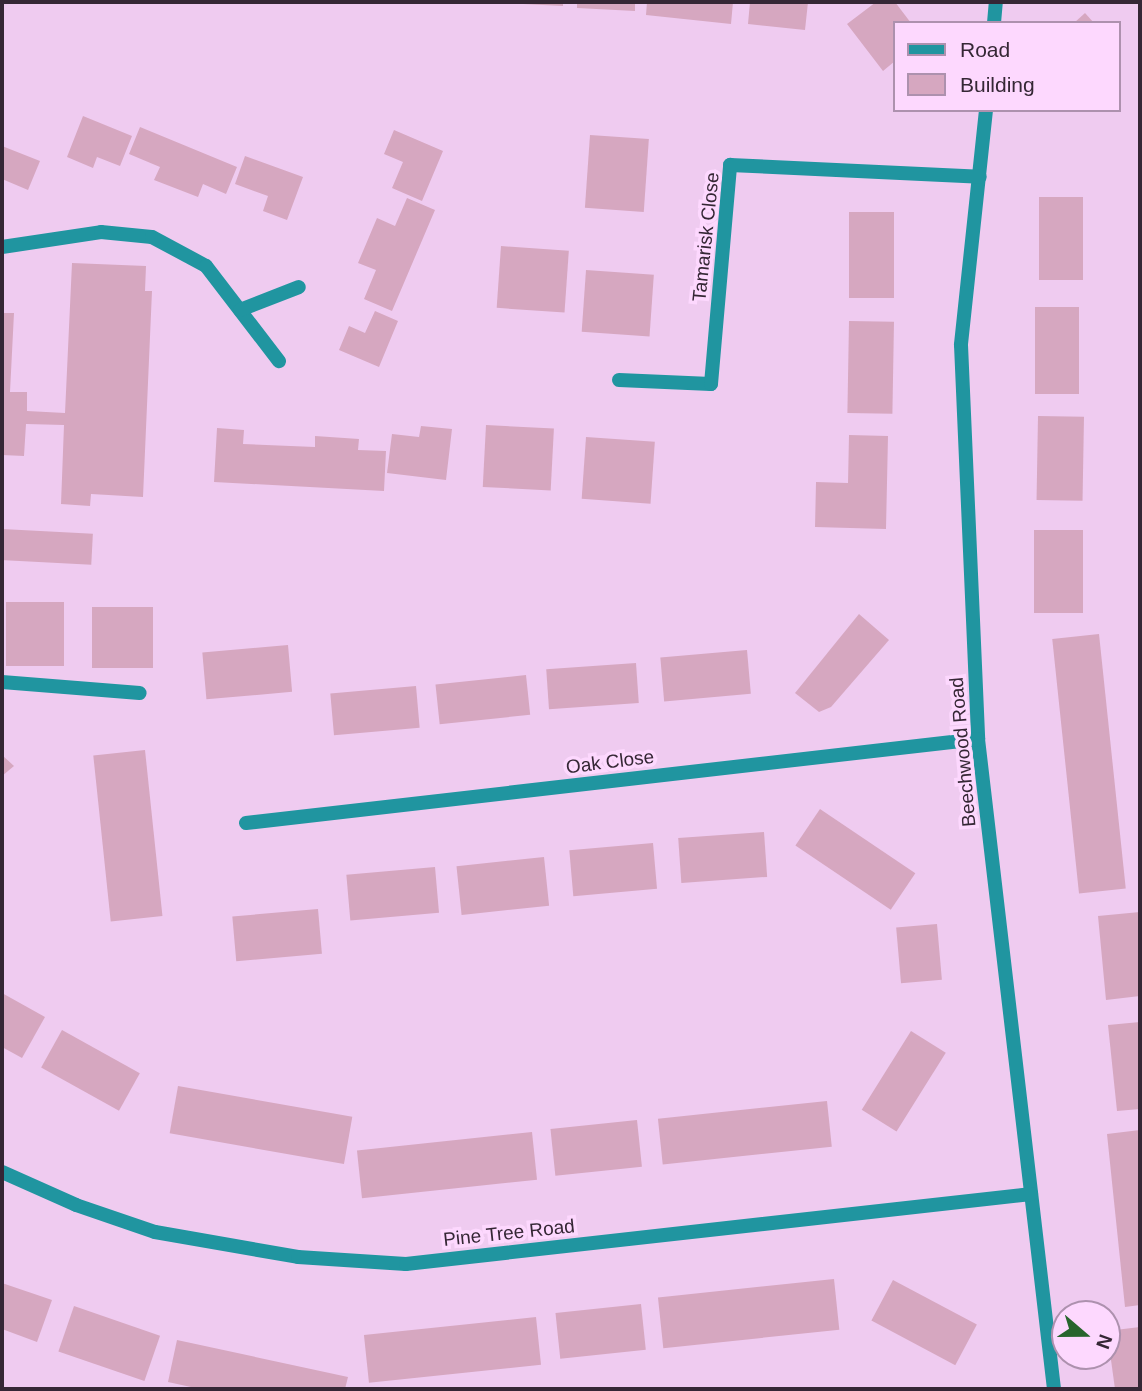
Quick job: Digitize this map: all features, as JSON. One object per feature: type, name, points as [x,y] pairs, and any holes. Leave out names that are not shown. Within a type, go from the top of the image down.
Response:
[{"type":"street","points":[[994,21],[996,2]]},
{"type":"street","name":"Beechwood Road","points":[[986,112],[961,345],[978,739],[1054,1389]]},
{"type":"street","name":"Tamarisk Close","points":[[619,380],[711,384],[730,165],[980,177]]},
{"type":"street","points":[[2,247],[101,232],[152,237],[206,266],[279,361]]},
{"type":"street","points":[[240,310],[299,288]]},
{"type":"street","points":[[2,682],[140,693]]},
{"type":"street","name":"Oak Close","points":[[246,822],[978,739]]},
{"type":"street","name":"Pine Tree Road","points":[[2,1172],[76,1205],[155,1232],[298,1256],[405,1264],[1031,1194]]},
{"type":"building","points":[[563,2],[563,6],[523,4]]},
{"type":"building","points":[[577,2],[635,2],[635,11],[577,8]]},
{"type":"building","points":[[647,2],[733,2],[731,24],[646,15]]},
{"type":"building","points":[[750,2],[808,2],[805,30],[748,24]]},
{"type":"building","points":[[876,2],[895,2],[909,21],[894,21],[894,62],[883,71],[847,24]]},
{"type":"building","points":[[1085,13],[1092,21],[1076,21]]},
{"type":"building","points":[[83,116],[132,136],[120,166],[97,157],[93,168],[67,157]]},
{"type":"building","points":[[140,127],[237,167],[226,194],[203,184],[198,197],[154,180],[160,167],[129,154]]},
{"type":"building","points":[[394,130],[443,151],[422,201],[392,188],[403,162],[384,154]]},
{"type":"building","points":[[590,135],[649,139],[644,212],[585,208]]},
{"type":"building","points":[[2,146],[40,161],[28,190],[2,179]]},
{"type":"building","points":[[245,156],[303,177],[287,220],[263,211],[268,196],[235,184]]},
{"type":"building","points":[[1039,197],[1083,197],[1083,280],[1039,280]]},
{"type":"building","points":[[407,198],[435,210],[392,311],[364,299],[376,270],[358,263],[377,218],[395,226]]},
{"type":"building","points":[[849,212],[894,212],[894,298],[849,298]]},
{"type":"building","points":[[501,246],[569,251],[565,313],[497,308]]},
{"type":"building","points":[[72,263],[146,266],[145,291],[152,291],[143,497],[91,494],[90,506],[61,504],[64,425],[26,424],[24,456],[2,455],[2,313],[14,313],[10,392],[27,392],[27,411],[65,413]]},
{"type":"building","points":[[586,270],[654,275],[650,337],[582,332]]},
{"type":"building","points":[[1035,307],[1079,307],[1079,394],[1035,394]]},
{"type":"building","points":[[375,311],[398,321],[379,367],[339,350],[349,326],[365,333]]},
{"type":"building","points":[[849,321],[894,322],[892,414],[847,413]]},
{"type":"building","points":[[1038,416],[1084,417],[1083,501],[1037,500]]},
{"type":"building","points":[[486,425],[554,429],[551,490],[483,487]]},
{"type":"building","points":[[421,426],[452,429],[446,480],[387,473],[392,434],[419,437]]},
{"type":"building","points":[[217,428],[244,430],[243,444],[315,447],[315,436],[359,439],[358,450],[386,451],[384,491],[214,482]]},
{"type":"building","points":[[849,435],[888,436],[886,529],[815,527],[816,482],[848,483]]},
{"type":"building","points":[[586,437],[655,442],[651,504],[582,499]]},
{"type":"building","points":[[2,529],[93,534],[91,565],[2,560]]},
{"type":"building","points":[[1034,530],[1083,530],[1083,613],[1034,613]]},
{"type":"building","points":[[6,602],[64,602],[64,666],[6,666]]},
{"type":"building","points":[[92,607],[153,607],[153,668],[92,668]]},
{"type":"building","points":[[859,614],[889,640],[831,707],[819,712],[795,693]]},
{"type":"building","points":[[1099,634],[1126,889],[1079,894],[1052,639]]},
{"type":"building","points":[[288,645],[292,692],[206,699],[202,652]]},
{"type":"building","points":[[747,650],[751,694],[664,701],[660,658]]},
{"type":"building","points":[[636,663],[639,703],[549,709],[546,669]]},
{"type":"building","points":[[526,675],[530,715],[440,724],[435,685]]},
{"type":"building","points":[[416,686],[420,728],[334,735],[330,693]]},
{"type":"building","points":[[145,750],[162,916],[111,922],[93,755]]},
{"type":"building","points":[[2,755],[14,766],[2,776]]},
{"type":"building","points":[[820,809],[915,873],[891,910],[795,845]]},
{"type":"building","points":[[764,832],[767,877],[681,883],[678,838]]},
{"type":"building","points":[[653,843],[657,889],[573,896],[569,850]]},
{"type":"building","points":[[544,857],[549,906],[462,915],[456,866]]},
{"type":"building","points":[[435,867],[439,913],[350,921],[346,875]]},
{"type":"building","points":[[318,909],[322,954],[236,961],[232,916]]},
{"type":"building","points":[[1140,912],[1140,996],[1106,1000],[1098,916]]},
{"type":"building","points":[[937,924],[942,980],[901,983],[896,928]]},
{"type":"building","points":[[2,993],[45,1017],[22,1058],[2,1047]]},
{"type":"building","points":[[1140,1022],[1140,1109],[1117,1111],[1108,1025]]},
{"type":"building","points":[[62,1030],[140,1073],[119,1111],[41,1068]]},
{"type":"building","points":[[911,1031],[946,1053],[896,1132],[862,1110]]},
{"type":"building","points":[[178,1086],[352,1117],[344,1164],[170,1133]]},
{"type":"building","points":[[827,1101],[832,1147],[663,1165],[658,1119]]},
{"type":"building","points":[[637,1120],[642,1167],[555,1176],[550,1129]]},
{"type":"building","points":[[1140,1130],[1140,1305],[1125,1307],[1107,1134]]},
{"type":"building","points":[[532,1132],[537,1180],[362,1198],[357,1150]]},
{"type":"building","points":[[834,1279],[839,1330],[663,1348],[658,1298]]},
{"type":"building","points":[[893,1280],[977,1325],[955,1365],[871,1321]]},
{"type":"building","points":[[2,1283],[52,1300],[37,1342],[2,1329]]},
{"type":"building","points":[[641,1304],[646,1350],[560,1359],[555,1313]]},
{"type":"building","points":[[74,1306],[160,1336],[144,1381],[58,1351]]},
{"type":"building","points":[[536,1317],[541,1365],[369,1383],[364,1335]]},
{"type":"building","points":[[1140,1327],[1140,1389],[1115,1389],[1112,1370],[1121,1370],[1121,1329]]},
{"type":"building","points":[[177,1340],[348,1377],[345,1389],[200,1389],[168,1382]]}]
